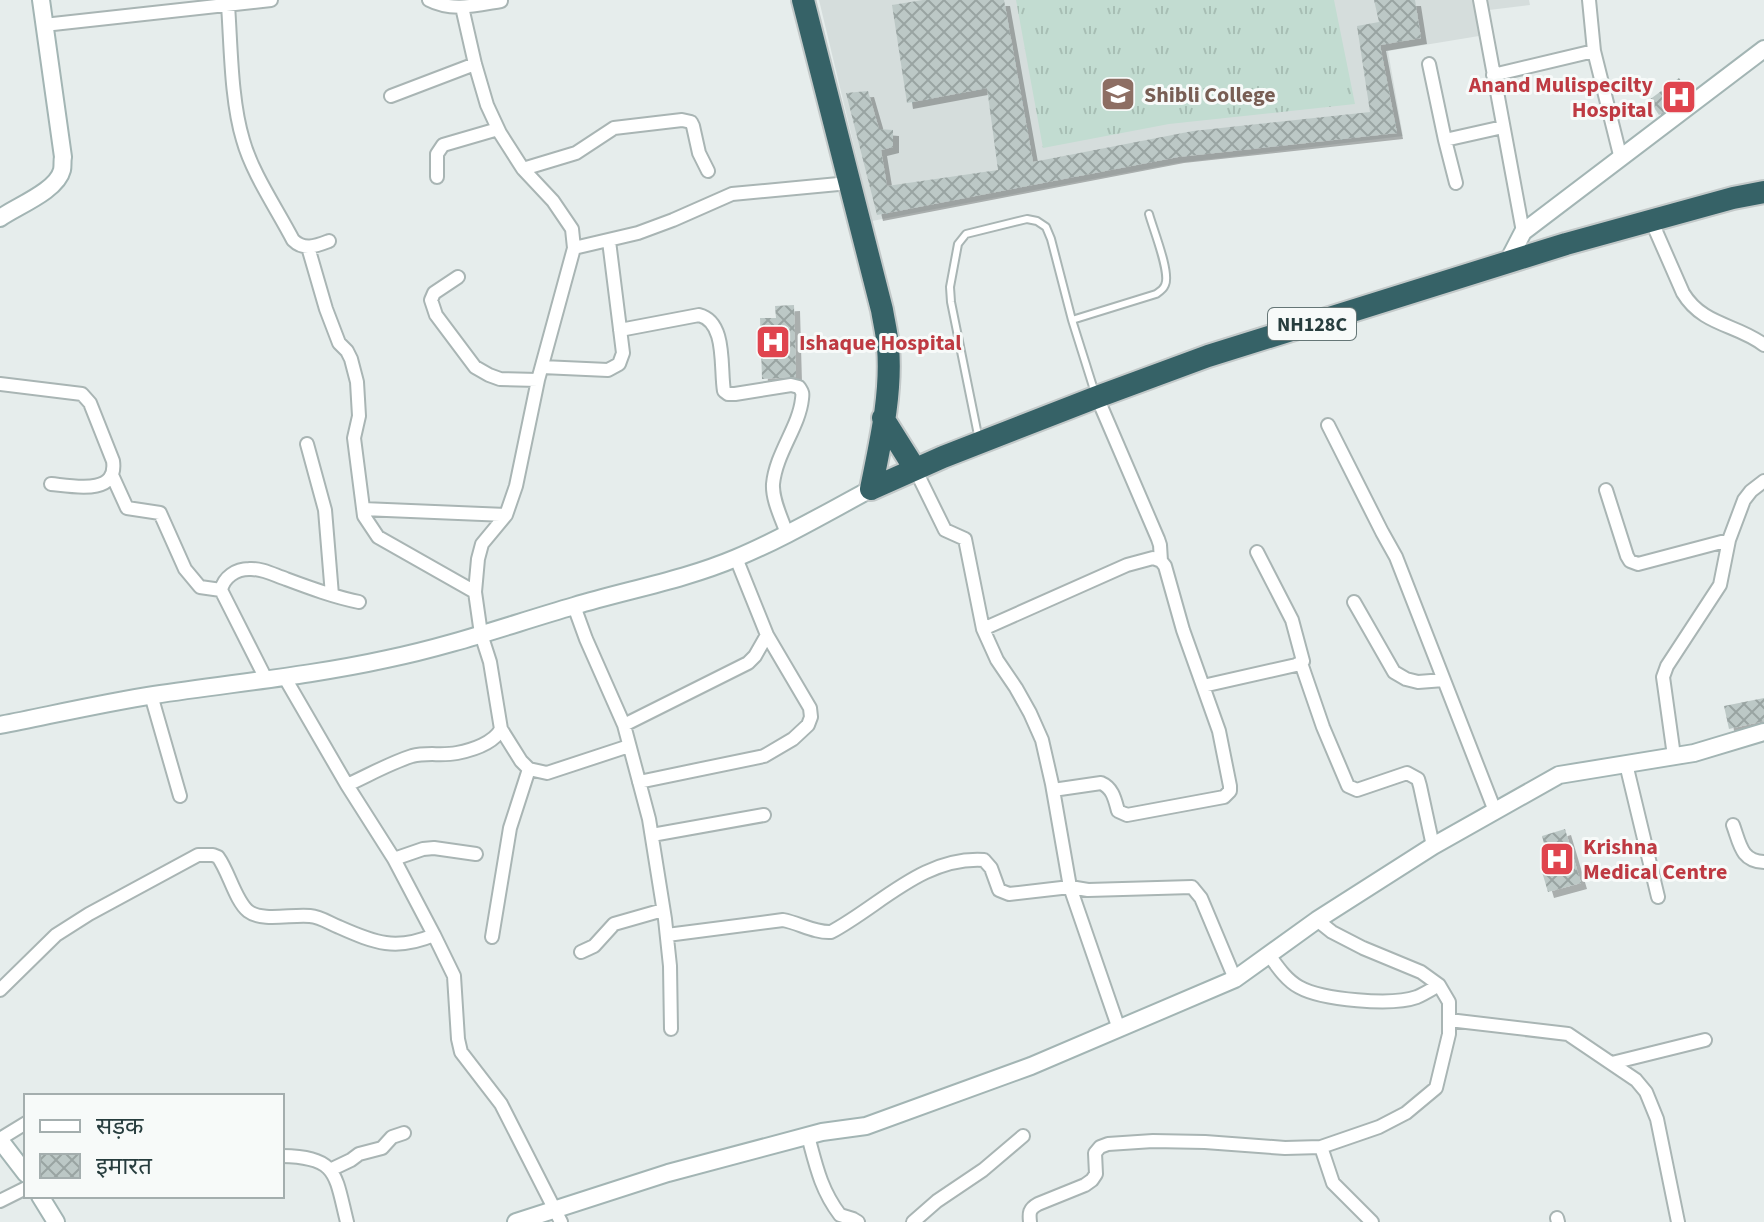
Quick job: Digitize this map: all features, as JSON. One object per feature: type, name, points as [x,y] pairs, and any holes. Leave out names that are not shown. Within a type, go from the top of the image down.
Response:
[{"type":"highway","points":[[803,0],[882,310],[888,347],[888,383],[871,489]]},
{"type":"highway","name":"NH128C","points":[[871,489],[979,443],[1208,356],[1508,261],[1764,192]]},
{"type":"highway","points":[[883,418],[915,469]]},
{"type":"street","points":[[0,218],[46,190],[62,172],[63,157],[41,0]]},
{"type":"street","points":[[44,25],[271,0]]},
{"type":"street","points":[[429,0],[462,7],[501,1]]},
{"type":"street","points":[[1480,0],[1523,232]]},
{"type":"street","points":[[1589,0],[1594,51],[1621,159]]},
{"type":"street","points":[[236,3],[237,108],[243,143],[293,240],[303,247],[329,241]]},
{"type":"street","points":[[462,7],[487,105],[498,129],[523,169],[553,201],[572,229],[574,248],[540,374],[516,486],[506,515],[482,544],[478,559],[475,592],[501,729],[529,769],[547,773],[629,746]]},
{"type":"street","points":[[1508,261],[1523,232],[1764,49]]},
{"type":"street","points":[[1493,75],[1594,51]]},
{"type":"street","points":[[391,96],[475,64]]},
{"type":"street","points":[[1429,64],[1456,183]]},
{"type":"street","points":[[523,169],[576,153],[614,128],[682,120],[691,122],[699,153],[708,171]]},
{"type":"street","points":[[1445,140],[1503,127]]},
{"type":"street","points":[[437,177],[437,154],[443,145],[498,129]]},
{"type":"street","points":[[574,248],[638,233],[732,194],[849,183]]},
{"type":"street","points":[[1651,220],[1690,304],[1716,322],[1754,337],[1764,345]]},
{"type":"street","points":[[458,277],[434,293],[431,300],[436,315],[475,367],[500,379],[608,370],[619,364],[622,358],[609,241]]},
{"type":"street","points":[[308,247],[326,309],[339,343],[351,359],[357,382],[359,416],[354,438],[364,516],[378,537],[475,592]]},
{"type":"street","points":[[620,330],[706,316],[719,336],[724,391],[735,394],[791,385],[799,387],[803,397],[773,482],[787,534]]},
{"type":"street","points":[[0,384],[82,394],[90,403],[113,461],[112,475],[99,486],[51,484]]},
{"type":"street","points":[[1053,790],[1105,784],[1113,795],[1118,811],[1127,815],[1227,796],[1230,786],[1219,731],[1183,630],[1169,576],[1161,561],[1160,545],[1097,397]]},
{"type":"street","points":[[1328,425],[1396,557],[1495,811]]},
{"type":"street","points":[[307,444],[325,510],[332,595]]},
{"type":"street","points":[[915,469],[945,530],[965,539],[983,629],[1042,740],[1070,887],[1119,1029]]},
{"type":"street","points":[[112,475],[127,508],[160,513],[185,569],[200,587],[221,590]]},
{"type":"street","points":[[1674,756],[1663,677],[1670,658],[1720,585],[1729,540],[1744,500],[1764,481]]},
{"type":"street","points":[[0,725],[151,695],[285,678],[390,659],[688,575],[736,558],[871,489]]},
{"type":"street","points":[[1606,490],[1630,561],[1638,564],[1729,540]]},
{"type":"street","points":[[363,509],[506,515]]},
{"type":"street","points":[[1257,552],[1292,620],[1303,654],[1301,663],[1348,786],[1357,790],[1407,773],[1413,775],[1420,786],[1433,846]]},
{"type":"street","points":[[639,782],[764,756],[793,739],[808,725],[810,708],[767,635],[736,558]]},
{"type":"street","points":[[983,629],[1127,565],[1153,558],[1161,561]]},
{"type":"street","points":[[266,679],[221,590],[225,579],[233,573],[260,570],[359,602]]},
{"type":"street","points":[[1354,602],[1394,672],[1418,682],[1444,680]]},
{"type":"street","points":[[574,606],[624,725],[652,835],[667,935],[671,1029]]},
{"type":"street","points":[[624,725],[748,663],[767,635]]},
{"type":"street","points":[[1203,686],[1301,663]]},
{"type":"street","points":[[285,678],[394,859],[434,935],[454,976],[461,1052],[501,1104],[558,1216]]},
{"type":"street","points":[[151,695],[180,796]]},
{"type":"street","points":[[347,785],[412,756],[456,753],[486,743],[501,729]]},
{"type":"street","points":[[516,1222],[558,1216],[668,1173],[808,1136],[866,1126],[1031,1066],[1235,979],[1317,920],[1433,846],[1559,775],[1694,753],[1764,732]]},
{"type":"street","points":[[1626,764],[1658,897]]},
{"type":"street","points":[[492,937],[510,828],[529,769]]},
{"type":"street","points":[[652,835],[764,815]]},
{"type":"street","points":[[1733,825],[1744,853],[1751,860],[1764,862]]},
{"type":"street","points":[[394,859],[434,848],[476,854]]},
{"type":"street","points":[[1,987],[56,935],[89,914],[205,854],[218,857],[240,901],[252,914],[320,918],[363,938],[387,944],[410,943],[434,935]]},
{"type":"street","points":[[667,935],[783,920],[821,932],[831,932],[934,867],[974,859],[984,860],[991,868],[999,890],[1009,894],[1070,887],[1088,890],[1192,887],[1201,898],[1235,979]]},
{"type":"street","points":[[581,952],[594,946],[614,924],[663,910]]},
{"type":"street","points":[[1030,1222],[1031,1208],[1092,1180],[1096,1174],[1095,1153],[1108,1144],[1205,1142],[1285,1148],[1321,1147],[1379,1127],[1406,1113],[1436,1088],[1449,1034],[1449,1002],[1439,985],[1421,972],[1332,932],[1317,920]]},
{"type":"street","points":[[1269,955],[1296,986],[1332,998],[1393,1001],[1416,997],[1439,985]]},
{"type":"street","points":[[1449,1020],[1568,1034],[1636,1080],[1652,1103],[1657,1119],[1678,1222]]},
{"type":"street","points":[[1612,1063],[1705,1040]]},
{"type":"street","points":[[24,1124],[0,1139],[24,1171]]},
{"type":"street","points":[[330,1170],[359,1154],[382,1148],[392,1137],[404,1133]]},
{"type":"street","points":[[808,1136],[821,1185],[840,1215],[858,1222]]},
{"type":"street","points":[[913,1222],[1023,1136]]},
{"type":"street","points":[[1321,1147],[1333,1183],[1372,1222]]},
{"type":"street","points":[[284,1156],[306,1156],[330,1170],[337,1183],[347,1222]]},
{"type":"street","points":[[0,1201],[24,1189]]},
{"type":"street","points":[[41,1198],[56,1222]]},
{"type":"lane","points":[[1072,320],[1156,294],[1167,283],[1149,214]]},
{"type":"lane","points":[[979,443],[950,287],[958,244],[966,234],[1027,219],[1046,227],[1097,397]]},
{"type":"shaded area","name":"Shibli College","points":[[819,0],[1529,0],[1530,5],[1489,10],[1479,36],[1388,51],[1403,136],[1177,163],[872,221]]},
{"type":"green space","points":[[1016,0],[1334,0],[1355,104],[1169,124],[1043,148]]},
{"type":"building","points":[[923,0],[1004,0],[1033,162],[1193,131],[1370,112],[1357,26],[1379,22],[1374,0],[1415,0],[1421,38],[1380,45],[1397,133],[1178,157],[877,215],[846,93],[868,91],[879,129],[893,130],[893,147],[881,150],[887,186],[998,170],[987,88],[907,103],[892,5]]},
{"type":"building","points":[[1679,78],[1689,92],[1659,115],[1649,100]]},
{"type":"building","points":[[794,305],[796,377],[762,379],[760,318],[776,318],[775,306]]},
{"type":"building","points":[[1764,698],[1764,721],[1729,729],[1724,706]]},
{"type":"building","points":[[1565,829],[1581,883],[1548,892],[1540,865],[1549,862],[1542,836]]},
{"type":"place","name":"Shibli College","points":[[1118,94]]},
{"type":"place","name":"Anand Mulispecilty Hospital","points":[[1679,97]]},
{"type":"place","name":"Ishaque Hospital","points":[[773,342]]},
{"type":"place","name":"Krishna Medical Centre","points":[[1557,859]]}]
